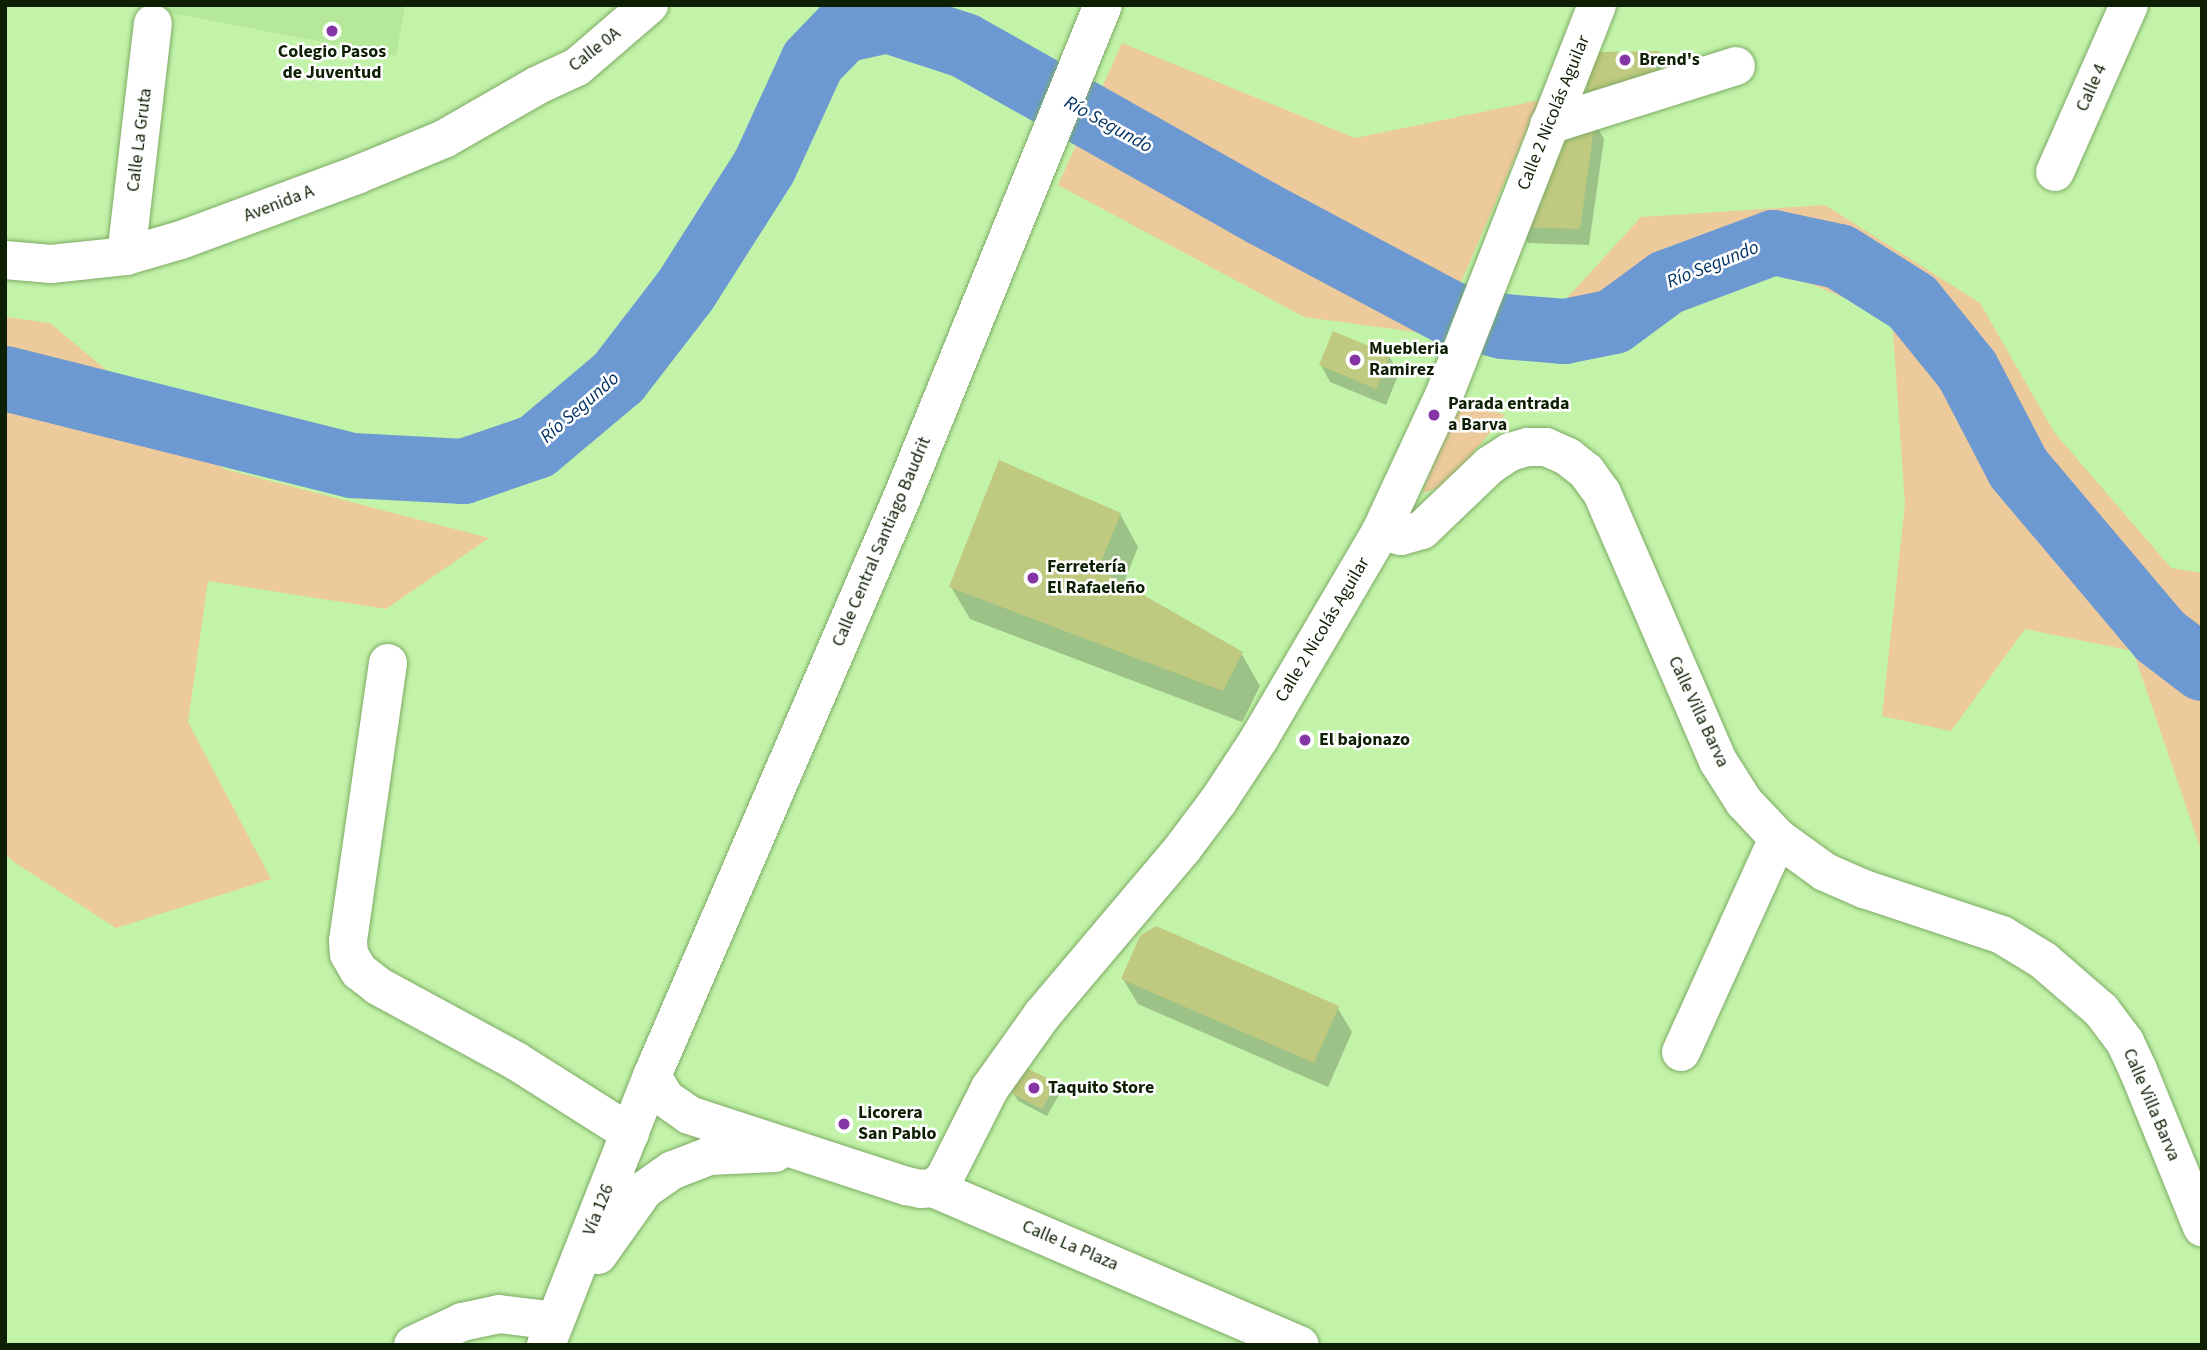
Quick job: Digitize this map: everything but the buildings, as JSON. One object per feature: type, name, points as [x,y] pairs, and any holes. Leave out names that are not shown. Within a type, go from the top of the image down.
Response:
[{"type":"main road","name":"Calle 0A","points":[[536,86],[577,67],[649,5]]},
{"type":"main road","name":"Calle Central Santiago Baudrit","points":[[652,1076],[870,572],[1103,5]]},
{"type":"main road","name":"Calle 2 Nicolás Aguilar","points":[[933,1188],[944,1179],[955,1160],[990,1088],[1042,1015],[1183,848],[1219,800],[1259,739],[1381,531],[1445,393],[1597,5]]},
{"type":"main road","name":"Calle 4","points":[[2055,172],[2129,5]]},
{"type":"main road","name":"Calle La Gruta","points":[[126,256],[153,24]]},
{"type":"main road","points":[[1549,125],[1735,66]]},
{"type":"main road","name":"Avenida A","points":[[5,260],[51,264],[126,256],[181,240],[444,139],[536,86]]},
{"type":"main road","name":"Calle Villa Barva","points":[[1381,531],[1401,536],[1422,530],[1489,465],[1510,452],[1528,447],[1546,447],[1568,457],[1586,471],[1602,493],[1718,761],[1744,802],[1778,838],[1825,872],[1864,889],[2002,935],[2043,960],[2102,1010],[2125,1042],[2138,1070],[2202,1227]]},
{"type":"main road","points":[[388,663],[348,941],[349,954],[359,971],[378,986],[516,1061],[630,1133]]},
{"type":"main road","points":[[1681,1052],[1778,838]]},
{"type":"main road","points":[[652,1076],[665,1098],[689,1115],[836,1162]]},
{"type":"main road","name":"Vía 126","points":[[550,1333],[652,1076]]},
{"type":"main road","points":[[414,1345],[462,1322],[499,1314],[550,1333],[644,1190],[673,1170],[709,1156],[764,1152],[836,1162]]},
{"type":"main road","name":"Calle La Plaza","points":[[836,1162],[906,1186],[933,1188],[1300,1345]]},
{"type":"shaded area","name":"Colegio Pasos de Juventud","points":[[129,5],[405,5],[396,56]]},
{"type":"shaded area","points":[[1122,43],[1355,138],[1540,100],[1438,335],[1304,317],[1058,185]]},
{"type":"shaded area","points":[[1825,205],[1980,303],[2054,432],[2171,568],[2202,573],[2202,853],[2133,651],[2025,629],[1951,731],[1882,716],[1905,504],[1892,318],[1735,252],[1557,309],[1641,217]]},
{"type":"shaded area","points":[[5,317],[50,323],[224,469],[489,538],[386,609],[208,581],[188,722],[271,879],[116,928],[5,854]]},
{"type":"shaded area","points":[[1459,399],[1505,415],[1445,486],[1422,493]]},
{"type":"waterway","name":"Río Segundo","points":[[5,378],[352,465],[463,471],[536,446],[618,377],[685,290],[764,166],[812,61],[842,30],[887,20],[964,45],[1262,213],[1450,313],[1503,326],[1564,331],[1613,321],[1666,282],[1773,242],[1839,256],[1912,302],[1967,370],[2018,468],[2160,636],[2202,668]]},
{"type":"place","name":"Colegio Pasos de Juventud","points":[[332,31]]},
{"type":"place","name":"Brend's","points":[[1625,60]]},
{"type":"place","name":"Muebleria Ramirez","points":[[1355,360]]},
{"type":"place","name":"Parada entrada a Barva","points":[[1434,415]]},
{"type":"place","name":"Ferretería El Rafaeleño","points":[[1033,578]]},
{"type":"place","name":"El bajonazo","points":[[1305,740]]},
{"type":"place","name":"Taquito Store","points":[[1034,1088]]},
{"type":"place","name":"Licorera San Pablo","points":[[844,1124]]}]
